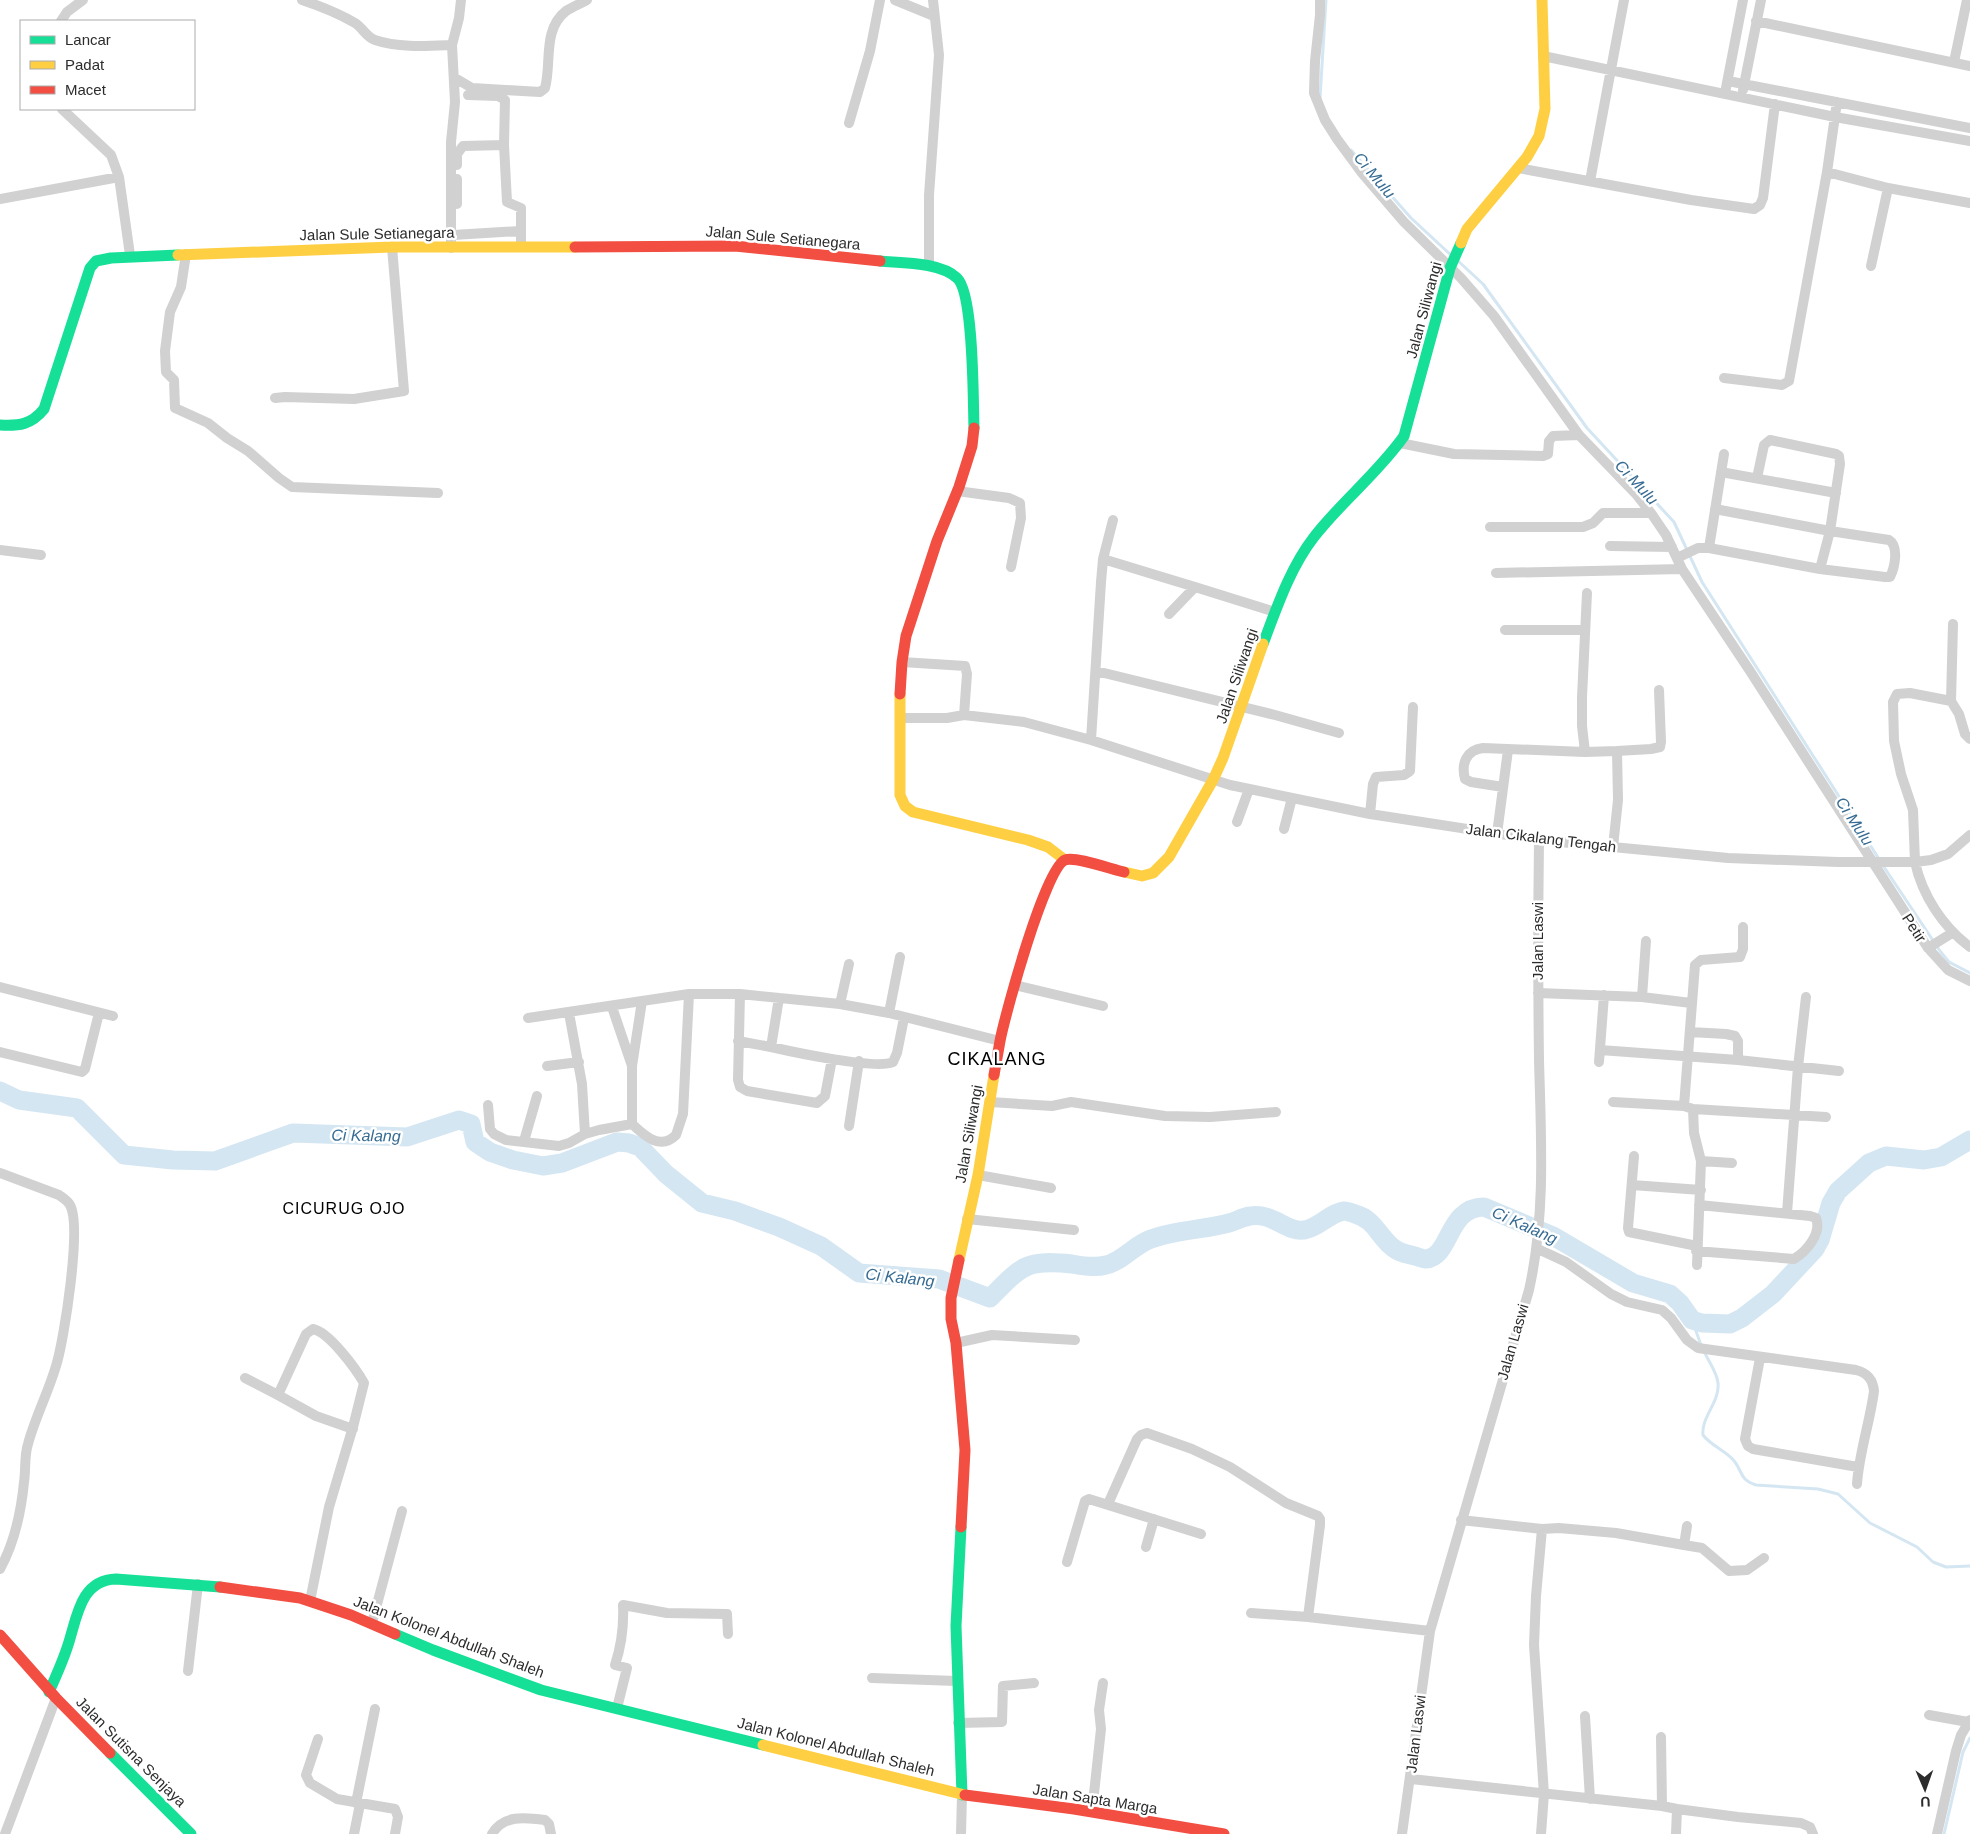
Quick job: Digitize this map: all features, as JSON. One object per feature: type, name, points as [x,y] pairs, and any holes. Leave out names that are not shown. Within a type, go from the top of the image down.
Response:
[{"type":"street","points":[[62,20],[67,12],[83,0]]},
{"type":"street","points":[[302,0],[331,10],[361,27],[374,40],[394,45],[452,45]]},
{"type":"street","points":[[451,248],[450,173],[456,102],[452,45],[460,18],[461,0]]},
{"type":"street","points":[[455,78],[472,88],[540,92],[545,88],[548,79],[552,29],[567,10],[587,0]]},
{"type":"street","points":[[850,123],[870,51],[880,0]]},
{"type":"street","points":[[896,0],[934,16]]},
{"type":"street","points":[[929,266],[929,195],[939,55],[933,0]]},
{"type":"street","name":"Petir","points":[[1320,0],[1314,93],[1325,120],[1349,157],[1411,229],[1461,278],[1494,316],[1579,435],[1636,494],[1651,513],[1679,557],[1682,569],[1872,861],[1948,970],[1970,981]]},
{"type":"street","name":"Jalan Siliwangi","points":[[962,1795],[956,1681],[956,1596],[965,1461],[956,1343],[951,1319],[952,1295],[978,1175],[1000,1041],[1014,984],[1048,882],[1057,866],[1065,860],[1084,862],[1138,876],[1153,873],[1172,852],[1213,780],[1228,745],[1275,612],[1296,564],[1307,546],[1400,443],[1407,428],[1418,392],[1450,268],[1460,244],[1467,229],[1534,148],[1540,136],[1546,96],[1542,0]]},
{"type":"street","points":[[1590,181],[1624,0]]},
{"type":"street","points":[[1725,94],[1743,0]]},
{"type":"street","points":[[1741,97],[1760,1],[1749,0]]},
{"type":"street","points":[[1954,62],[1968,0]]},
{"type":"street","points":[[1756,21],[1970,66]]},
{"type":"street","points":[[1543,56],[1835,117],[1970,141]]},
{"type":"street","points":[[1728,81],[1970,128]]},
{"type":"street","points":[[468,95],[503,97],[506,104],[504,145],[507,202],[521,208],[521,247]]},
{"type":"street","points":[[1724,378],[1782,385],[1789,381],[1827,172],[1837,102]]},
{"type":"street","points":[[1518,168],[1691,200],[1754,209],[1758,208],[1763,198],[1775,104]]},
{"type":"street","points":[[63,110],[108,151],[120,178],[130,256]]},
{"type":"street","points":[[1902,129],[1906,116]]},
{"type":"street","points":[[458,204],[457,154],[460,149],[469,145],[504,145]]},
{"type":"street","points":[[1827,172],[1888,188],[1970,202]]},
{"type":"street","points":[[0,199],[120,178]]},
{"type":"street","points":[[1871,266],[1888,188]]},
{"type":"street","points":[[453,235],[520,231]]},
{"type":"street","name":"Jalan Sule Setianegara","points":[[0,425],[25,424],[38,418],[48,403],[90,268],[96,261],[130,256],[392,247],[735,246],[929,266],[957,276],[963,285],[968,306],[973,439],[970,455],[937,541],[906,636],[902,662],[899,790],[901,800],[907,808],[918,814],[1028,840],[1048,847],[1065,860]]},
{"type":"street","points":[[275,398],[354,399],[404,391],[392,247]]},
{"type":"street","points":[[186,254],[181,287],[170,312],[165,351],[166,372],[174,380],[176,409],[195,415],[208,422],[227,438],[248,451],[292,487],[304,489],[438,493]]},
{"type":"street","points":[[1400,443],[1459,455],[1543,456],[1548,454],[1549,441],[1553,436],[1579,435]]},
{"type":"street","points":[[1757,478],[1764,445],[1768,440],[1838,455],[1840,462],[1836,493],[1830,531],[1820,569]]},
{"type":"street","points":[[1709,548],[1724,454]]},
{"type":"street","points":[[1721,472],[1836,493]]},
{"type":"street","points":[[957,490],[1009,498],[1020,502],[1021,518],[1011,567]]},
{"type":"street","points":[[1679,557],[1698,548],[1709,548],[1820,569],[1885,577],[1890,577],[1893,572],[1895,549],[1892,542],[1715,509]]},
{"type":"street","points":[[1490,527],[1582,527],[1593,523],[1603,514],[1651,513]]},
{"type":"street","points":[[1091,740],[1104,559],[1113,520]]},
{"type":"street","points":[[1610,546],[1672,547]]},
{"type":"street","points":[[0,550],[41,555]]},
{"type":"street","points":[[1104,559],[1275,612]]},
{"type":"street","points":[[1496,574],[1682,569]]},
{"type":"street","points":[[1169,614],[1195,587]]},
{"type":"street","points":[[1585,752],[1582,726],[1587,593]]},
{"type":"street","points":[[1953,624],[1951,701],[1959,714],[1965,734],[1970,739]]},
{"type":"street","points":[[1505,630],[1585,630]]},
{"type":"street","points":[[902,662],[964,666],[967,674],[964,715]]},
{"type":"street","points":[[1096,671],[1338,733]]},
{"type":"street","points":[[1503,787],[1468,781],[1464,776],[1467,756],[1474,749],[1585,752],[1657,748],[1660,745],[1659,690]]},
{"type":"street","points":[[1951,701],[1904,693],[1897,694],[1894,699],[1894,741],[1901,774],[1912,806],[1915,862],[1927,894],[1941,919],[1952,933],[1970,947]]},
{"type":"street","points":[[1370,814],[1373,784],[1376,777],[1404,775],[1410,771],[1413,706]]},
{"type":"street","name":"Jalan Cikalang Tengah","points":[[900,718],[947,718],[964,715],[1024,722],[1091,740],[1213,780],[1249,789],[1370,814],[1538,840],[1728,858],[1915,862],[1931,860],[1948,854],[1970,835]]},
{"type":"street","points":[[1497,834],[1508,750]]},
{"type":"street","points":[[1613,847],[1618,800],[1617,751]]},
{"type":"street","points":[[1237,822],[1249,789]]},
{"type":"street","points":[[1284,829],[1292,798]]},
{"type":"street","name":"Jalan Laswi","points":[[1402,1834],[1430,1632],[1529,1290],[1538,1245],[1542,1169],[1538,993],[1538,840]]},
{"type":"street","points":[[1697,1265],[1701,1161],[1688,1108],[1687,1057],[1694,968],[1696,962],[1701,960],[1740,957],[1743,948],[1743,927]]},
{"type":"street","points":[[1933,946],[1952,933]]},
{"type":"street","points":[[1642,997],[1646,941]]},
{"type":"street","points":[[888,1014],[900,957]]},
{"type":"street","points":[[840,1004],[849,964]]},
{"type":"street","points":[[1014,984],[1103,1006]]},
{"type":"street","points":[[0,987],[113,1016]]},
{"type":"street","points":[[1538,993],[1642,997],[1691,1004]]},
{"type":"street","points":[[528,1018],[690,994],[740,994],[840,1004],[1000,1041]]},
{"type":"street","points":[[642,1001],[632,1066],[632,1124],[646,1138],[657,1142],[669,1140],[678,1132],[683,1114],[690,994]]},
{"type":"street","points":[[740,994],[738,1083],[742,1088],[750,1092],[814,1103],[819,1102],[826,1092],[832,1059]]},
{"type":"street","points":[[1599,1062],[1604,995]]},
{"type":"street","points":[[1787,1213],[1798,1066],[1806,997]]},
{"type":"street","points":[[771,1047],[779,998]]},
{"type":"street","points":[[612,1007],[632,1066]]},
{"type":"street","points":[[0,1052],[82,1072],[85,1068],[99,1013]]},
{"type":"street","points":[[569,1013],[583,1099],[585,1134]]},
{"type":"street","points":[[738,1041],[832,1059],[886,1064],[894,1062],[898,1053],[904,1018]]},
{"type":"street","points":[[1690,1032],[1735,1036],[1738,1042],[1738,1060]]},
{"type":"street","points":[[1600,1050],[1738,1060],[1839,1071]]},
{"type":"street","points":[[849,1126],[859,1061]]},
{"type":"street","points":[[547,1066],[578,1062]]},
{"type":"street","points":[[524,1141],[537,1096]]},
{"type":"street","points":[[990,1102],[1047,1106],[1071,1102],[1168,1116],[1210,1117],[1276,1112]]},
{"type":"street","points":[[1613,1102],[1826,1117]]},
{"type":"street","points":[[488,1105],[488,1122],[494,1134],[515,1142],[524,1141],[559,1146],[585,1134],[632,1124]]},
{"type":"street","points":[[1634,1156],[1629,1232],[1697,1248],[1794,1259],[1809,1245],[1816,1233],[1818,1223],[1814,1216],[1699,1206]]},
{"type":"street","points":[[1701,1161],[1732,1163]]},
{"type":"street","points":[[0,1173],[59,1195],[70,1206],[73,1216],[71,1275],[67,1317],[56,1366],[28,1444],[18,1520],[13,1542],[0,1569]]},
{"type":"street","points":[[978,1175],[1051,1188]]},
{"type":"street","points":[[1632,1185],[1701,1190]]},
{"type":"street","points":[[967,1219],[1074,1230]]},
{"type":"street","points":[[1538,1245],[1619,1298],[1627,1302],[1662,1310],[1671,1318],[1687,1340],[1703,1349],[1856,1370],[1870,1378],[1874,1391],[1858,1467],[1857,1484]]},
{"type":"street","points":[[278,1395],[308,1332],[313,1329],[318,1330],[344,1356],[364,1383],[329,1507],[310,1601]]},
{"type":"street","points":[[956,1343],[992,1335],[1076,1340]]},
{"type":"street","points":[[1760,1358],[1745,1439],[1748,1446],[1753,1449],[1858,1467]]},
{"type":"street","points":[[245,1378],[316,1416],[352,1429]]},
{"type":"street","points":[[1108,1504],[1137,1439],[1147,1433],[1200,1452],[1230,1467],[1286,1503],[1318,1516],[1320,1525],[1308,1617]]},
{"type":"street","points":[[1067,1562],[1085,1501],[1090,1498],[1201,1534]]},
{"type":"street","points":[[372,1623],[402,1511]]},
{"type":"street","points":[[1146,1547],[1154,1519]]},
{"type":"street","points":[[1461,1520],[1542,1529],[1560,1528],[1616,1532],[1702,1548],[1729,1571],[1747,1570],[1764,1558]]},
{"type":"street","points":[[1684,1545],[1687,1526]]},
{"type":"street","points":[[1541,1834],[1544,1794],[1534,1646],[1542,1529]]},
{"type":"street","name":"Jalan Kolonel Abdullah Shaleh","points":[[52,1695],[82,1603],[94,1585],[113,1578],[198,1584],[278,1594],[310,1601],[372,1623],[433,1650],[519,1683],[580,1701],[617,1708],[962,1795]]},
{"type":"street","points":[[188,1671],[198,1584]]},
{"type":"street","points":[[617,1708],[627,1668],[615,1665],[624,1626],[623,1605],[666,1614],[727,1614],[728,1634]]},
{"type":"street","points":[[1251,1613],[1308,1617],[1430,1632]]},
{"type":"street","name":"Jalan Sutisna Senjaya","points":[[0,1635],[52,1695],[191,1834]]},
{"type":"street","points":[[872,1678],[956,1681]]},
{"type":"street","points":[[958,1723],[1002,1722],[1003,1686],[1034,1683]]},
{"type":"street","points":[[1092,1812],[1101,1729],[1099,1710],[1103,1683]]},
{"type":"street","points":[[5,1834],[52,1695]]},
{"type":"street","points":[[354,1834],[375,1709]]},
{"type":"street","points":[[1929,1715],[1969,1721],[1961,1735],[1956,1751],[1937,1834]]},
{"type":"street","points":[[1584,1716],[1590,1799]]},
{"type":"street","points":[[1661,1737],[1662,1806]]},
{"type":"street","points":[[318,1739],[306,1773],[311,1784],[331,1796],[358,1804],[395,1809],[398,1816],[395,1834]]},
{"type":"street","points":[[1411,1779],[1662,1806],[1738,1818],[1801,1823],[1810,1827],[1813,1834]]},
{"type":"street","points":[[961,1834],[962,1795]]},
{"type":"street","name":"Jalan Sapta Marga","points":[[962,1795],[1092,1812],[1224,1834]]},
{"type":"street","points":[[1676,1834],[1677,1809]]},
{"type":"street","points":[[492,1834],[501,1822],[518,1819],[544,1820],[549,1824],[551,1834]]},
{"type":"waterway","name":"Ci Mulu","points":[[1320,98],[1326,0]]},
{"type":"waterway","name":"Ci Mulu","points":[[1351,150],[1411,218],[1452,256]]},
{"type":"waterway","name":"Ci Mulu","points":[[1457,260],[1483,284],[1587,428],[1674,522],[1702,582],[1879,859]]},
{"type":"waterway","name":"Ci Mulu","points":[[1882,864],[1940,951],[1949,962],[1970,973]]},
{"type":"waterway","name":"Ci Kalang","points":[[0,1091],[19,1100],[77,1108],[124,1155],[173,1160],[215,1161],[293,1133],[407,1137],[459,1120],[471,1124],[475,1142],[490,1152],[513,1160],[543,1166],[562,1163],[617,1142],[629,1143],[640,1147],[666,1174],[702,1203],[735,1211],[779,1227],[821,1246],[859,1273],[939,1279],[990,1298],[1010,1278],[1025,1267],[1034,1264],[1056,1263],[1093,1267],[1102,1266],[1118,1260],[1151,1239],[1229,1223],[1250,1216],[1266,1217],[1292,1229],[1304,1230],[1339,1212],[1347,1211],[1367,1220],[1386,1242],[1396,1250],[1426,1259],[1434,1256],[1440,1250],[1463,1215],[1472,1209],[1484,1207],[1553,1236],[1633,1283],[1670,1294],[1680,1303],[1692,1320],[1702,1323],[1730,1324],[1742,1318],[1773,1294],[1815,1249],[1820,1240],[1831,1203],[1838,1191],[1869,1163],[1886,1156],[1924,1160],[1941,1157],[1970,1140]]},
{"type":"waterway","points":[[1692,1320],[1701,1345]]},
{"type":"waterway","points":[[1704,1351],[1717,1379],[1718,1390],[1705,1422],[1703,1435],[1732,1458],[1747,1481],[1756,1485],[1818,1489],[1838,1494],[1870,1523],[1917,1547],[1933,1562],[1946,1567],[1970,1566]]},
{"type":"waterway","name":"Ci Mulu","points":[[1944,1834],[1963,1752],[1970,1738]]},
{"type":"traffic: fast","points":[[1263,644],[1285,588],[1305,549],[1336,511],[1383,462],[1404,436],[1450,268],[1461,243]]},
{"type":"traffic: fast","points":[[0,425],[24,423],[34,418],[44,409],[90,268],[96,261],[111,258],[178,255]]},
{"type":"traffic: fast","points":[[880,261],[920,264],[941,269],[957,278],[963,288],[970,325],[974,428]]},
{"type":"traffic: fast","points":[[961,1527],[956,1626],[962,1795]]},
{"type":"traffic: fast","points":[[49,1692],[64,1657],[82,1602],[87,1593],[95,1586],[104,1581],[116,1579],[220,1587]]},
{"type":"traffic: fast","points":[[395,1634],[541,1690],[763,1745]]},
{"type":"traffic: fast","points":[[110,1753],[191,1834]]},
{"type":"traffic: slow","points":[[1461,243],[1467,229],[1527,157],[1539,136],[1545,109],[1542,0]]},
{"type":"traffic: slow","points":[[178,255],[392,247],[575,247]]},
{"type":"traffic: slow","points":[[1124,872],[1142,876],[1153,873],[1169,857],[1213,780],[1223,758],[1263,644]]},
{"type":"traffic: slow","points":[[900,694],[900,795],[905,806],[913,812],[1028,840],[1048,847],[1065,860]]},
{"type":"traffic: slow","points":[[959,1260],[978,1175],[994,1075]]},
{"type":"traffic: slow","points":[[763,1745],[965,1795]]},
{"type":"traffic: jam","points":[[575,247],[735,246],[880,261]]},
{"type":"traffic: jam","points":[[900,694],[906,636],[937,541],[959,487],[972,446],[974,428]]},
{"type":"traffic: jam","points":[[994,1075],[1003,1026],[1017,974],[1037,914],[1057,869],[1065,860],[1070,859],[1085,861],[1124,872]]},
{"type":"traffic: jam","points":[[959,1260],[951,1298],[951,1319],[956,1343],[965,1450],[961,1527]]},
{"type":"traffic: jam","points":[[220,1587],[300,1598],[351,1615],[395,1634]]},
{"type":"traffic: jam","points":[[0,1635],[56,1698],[110,1753]]},
{"type":"traffic: jam","points":[[965,1795],[1074,1809],[1224,1834]]},
{"type":"district","name":"CIKALANG","points":[[997,1059]]},
{"type":"district","name":"CICURUG OJO","points":[[344,1208]]}]
